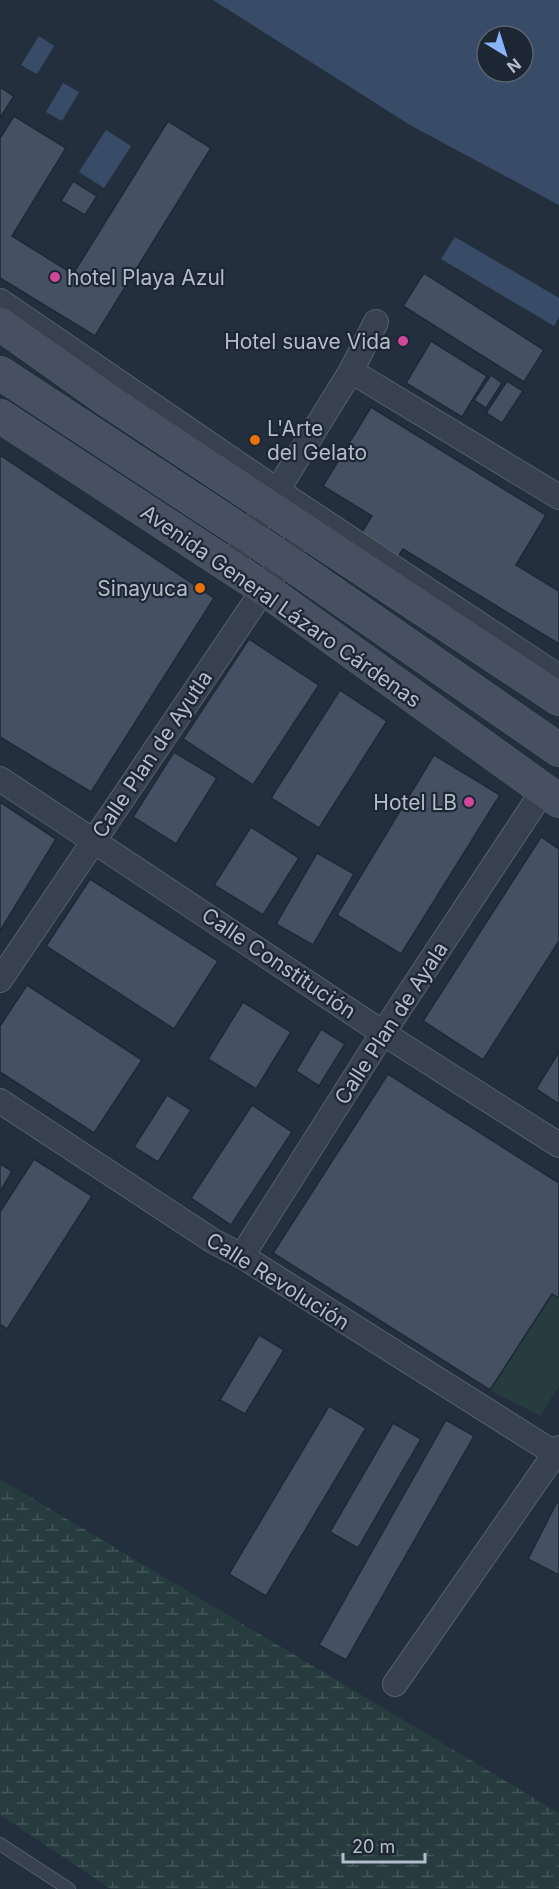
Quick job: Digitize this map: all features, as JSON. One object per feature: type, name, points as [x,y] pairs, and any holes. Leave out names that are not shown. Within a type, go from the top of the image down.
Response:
[{"type":"street","points":[[0,301],[274,499],[304,528],[559,699]]},
{"type":"street","points":[[230,567],[351,371],[376,322]]},
{"type":"street","points":[[0,324],[106,399],[274,499],[559,677]]},
{"type":"street","points":[[351,371],[559,498]]},
{"type":"street","name":"Avenida General Lázaro Cárdenas","points":[[0,373],[285,560],[559,750]]},
{"type":"street","name":"Avenida General Lázaro Cárdenas","points":[[0,416],[263,588],[551,796]]},
{"type":"street","name":"Calle Plan de Ayutla","points":[[0,980],[263,588],[285,560],[304,528]]},
{"type":"street","name":"Calle Constitución","points":[[0,779],[95,840],[383,1034],[559,1145]]},
{"type":"street","name":"Calle Plan de Ayala","points":[[242,1256],[383,1034],[551,796]]},
{"type":"street","name":"Calle Revolución","points":[[0,1101],[213,1241],[242,1256],[558,1453]]},
{"type":"street","points":[[395,1684],[558,1453]]},
{"type":"lane","points":[[0,1844],[69,1889]]},
{"type":"green space","points":[[552,1294],[559,1298],[559,1386],[540,1416],[490,1390]]},
{"type":"green space","points":[[0,1479],[559,1813],[559,1889],[111,1889],[0,1815]]},
{"type":"water","points":[[213,0],[559,0],[559,205],[410,125]]},
{"type":"water","points":[[39,36],[54,46],[37,74],[21,65]]},
{"type":"water","points":[[63,83],[79,92],[62,121],[46,112]]},
{"type":"water","points":[[106,130],[131,146],[104,188],[79,172]]},
{"type":"water","points":[[455,237],[559,298],[559,317],[554,326],[441,259]]},
{"type":"building","points":[[0,87],[14,96],[0,118]]},
{"type":"building","points":[[14,116],[66,148],[12,236],[73,274],[168,121],[211,148],[95,336],[0,278],[0,138]]},
{"type":"building","points":[[73,181],[97,196],[85,215],[61,201]]},
{"type":"building","points":[[424,273],[544,350],[524,382],[403,306]]},
{"type":"building","points":[[431,341],[487,376],[462,417],[406,383]]},
{"type":"building","points":[[491,375],[502,383],[486,408],[474,400]]},
{"type":"building","points":[[507,381],[523,391],[502,423],[486,413]]},
{"type":"building","points":[[371,407],[546,515],[516,565],[559,591],[559,644],[403,549],[398,557],[360,535],[372,516],[323,486]]},
{"type":"building","points":[[0,455],[214,598],[91,792],[0,737]]},
{"type":"building","points":[[249,639],[319,685],[253,785],[183,739]]},
{"type":"building","points":[[340,690],[387,721],[319,828],[271,798]]},
{"type":"building","points":[[174,752],[217,778],[176,844],[133,817]]},
{"type":"building","points":[[434,755],[500,795],[401,954],[337,915]]},
{"type":"building","points":[[0,802],[56,839],[0,931]]},
{"type":"building","points":[[251,827],[299,858],[263,915],[214,885]]},
{"type":"building","points":[[541,837],[559,849],[559,941],[483,1060],[423,1021]]},
{"type":"building","points":[[317,853],[354,874],[313,945],[276,924]]},
{"type":"building","points":[[90,879],[218,961],[174,1029],[46,946]]},
{"type":"building","points":[[27,985],[142,1060],[94,1133],[0,1072],[0,1026]]},
{"type":"building","points":[[243,1002],[291,1032],[256,1089],[208,1059]]},
{"type":"building","points":[[321,1029],[345,1044],[319,1086],[296,1071]]},
{"type":"building","points":[[559,1052],[559,1104],[536,1089]]},
{"type":"building","points":[[388,1074],[559,1183],[559,1298],[552,1294],[490,1390],[273,1253]]},
{"type":"building","points":[[167,1095],[191,1110],[158,1162],[134,1147]]},
{"type":"building","points":[[252,1105],[292,1132],[231,1225],[191,1198]]},
{"type":"building","points":[[34,1159],[92,1196],[7,1329],[0,1324],[0,1212]]},
{"type":"building","points":[[0,1164],[12,1171],[0,1192]]},
{"type":"building","points":[[259,1335],[284,1350],[245,1414],[220,1400]]},
{"type":"building","points":[[329,1406],[366,1428],[266,1596],[229,1574]]},
{"type":"building","points":[[446,1420],[474,1436],[346,1660],[319,1645]]},
{"type":"building","points":[[393,1423],[421,1439],[358,1548],[330,1532]]},
{"type":"building","points":[[557,1502],[559,1503],[559,1575],[528,1559]]},
{"type":"place","name":"hotel Playa Azul","points":[[55,277]]},
{"type":"place","name":"Hotel suave Vida","points":[[403,341]]},
{"type":"place","name":"L'Arte del Gelato","points":[[255,440]]},
{"type":"place","name":"Sinayuca","points":[[200,588]]},
{"type":"place","name":"Hotel LB","points":[[469,802]]}]
